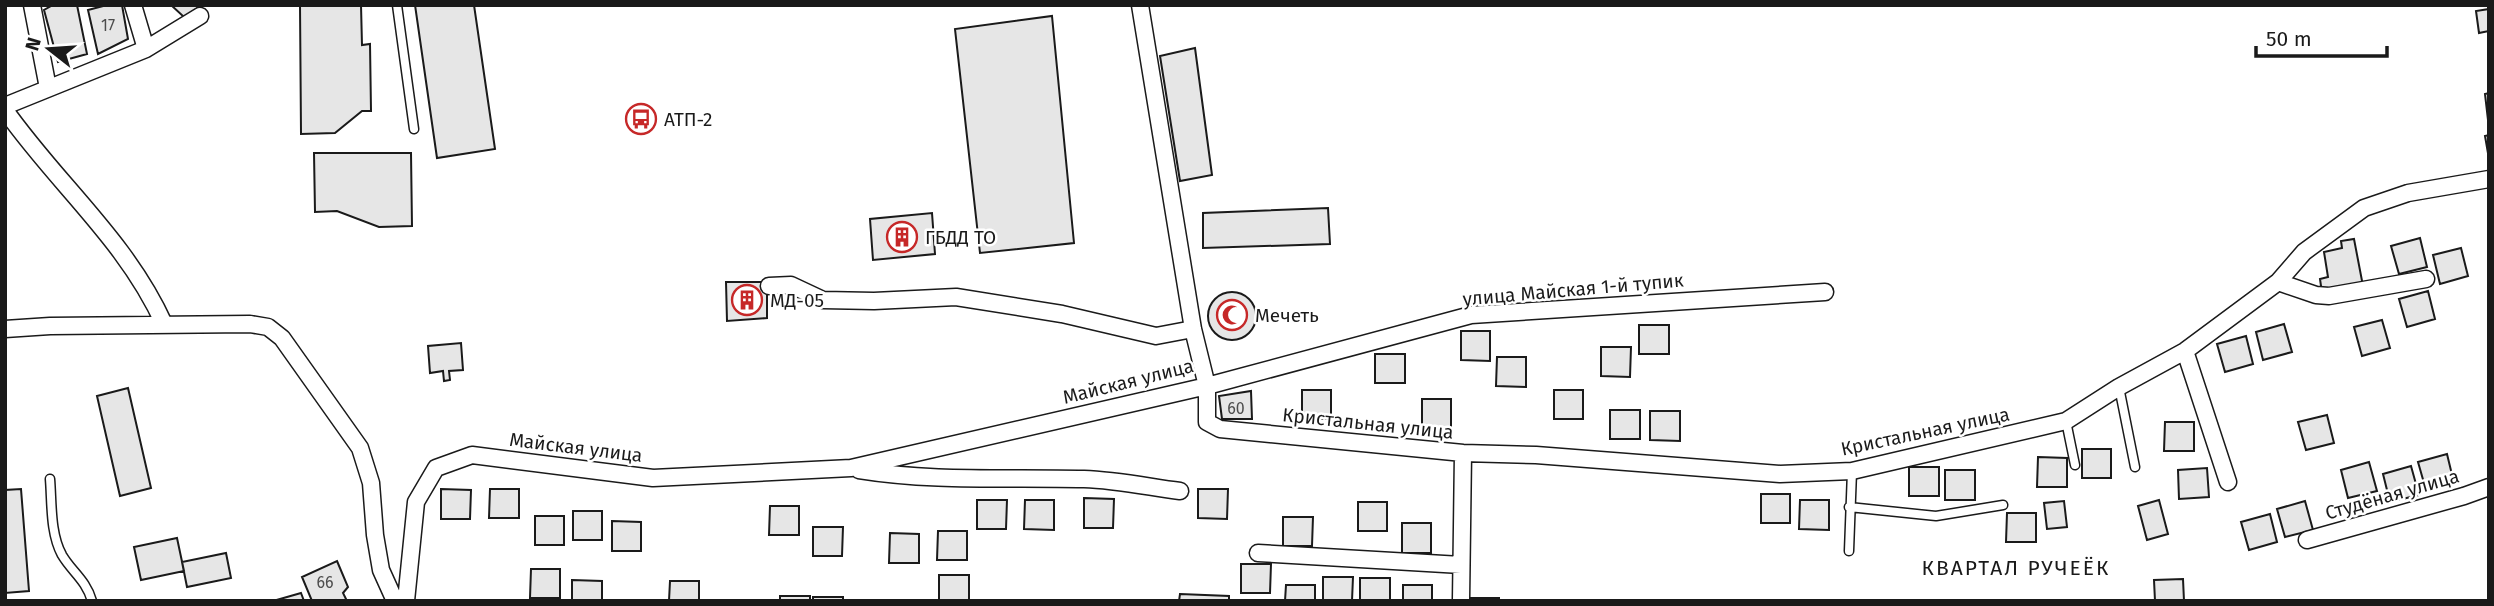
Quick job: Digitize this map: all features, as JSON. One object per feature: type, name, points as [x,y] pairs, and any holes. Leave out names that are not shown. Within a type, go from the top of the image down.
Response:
[{"type":"street","points":[[32,5],[48,88]]},
{"type":"street","points":[[133,5],[146,49]]},
{"type":"street","name":"Майская улица","points":[[406,601],[416,502],[436,468],[472,455],[653,478],[851,468],[1207,387],[1193,328],[1140,5]]},
{"type":"street","points":[[164,324],[151,296],[118,246],[25,137],[5,108],[146,49],[200,16]]},
{"type":"street","name":"Кристальная улица","points":[[1207,387],[1207,422],[1220,429],[1463,453],[1536,454],[1780,474],[1852,471],[2066,421],[2119,387],[2185,351],[2278,282],[2304,252],[2364,208],[2408,193],[2489,179]]},
{"type":"street","points":[[2278,282],[2316,295],[2329,296],[2426,279]]},
{"type":"street","points":[[769,286],[791,285],[823,300],[874,301],[956,297],[1062,314],[1156,336],[1193,328]]},
{"type":"street","name":"улица Майская 1-й тупик","points":[[1207,387],[1471,315],[1825,292]]},
{"type":"street","points":[[5,330],[50,326],[164,324],[250,324],[268,327],[282,338],[360,449],[371,483],[381,570],[395,601]]},
{"type":"street","points":[[2185,351],[2228,482]]},
{"type":"street","points":[[1461,601],[1463,453]]},
{"type":"street","name":"Майская улица","points":[[851,468],[918,477],[1088,479],[1180,491]]},
{"type":"street","name":"Студёная улица","points":[[2307,540],[2464,496],[2489,486]]},
{"type":"street","points":[[1258,553],[1461,565]]},
{"type":"lane","points":[[397,5],[414,129]]},
{"type":"lane","points":[[2119,387],[2135,467]]},
{"type":"lane","points":[[2066,421],[2074,465]]},
{"type":"lane","points":[[1849,551],[1852,471]]},
{"type":"lane","points":[[50,479],[55,536],[62,555],[83,580],[92,601]]},
{"type":"lane","points":[[1849,507],[1936,516],[2003,505]]},
{"type":"building","points":[[53,5],[77,5],[87,54],[58,62],[44,10]]},
{"type":"building","points":[[107,5],[122,5],[128,39],[98,54],[88,10]]},
{"type":"building","points":[[171,5],[201,5],[185,18]]},
{"type":"building","points":[[300,5],[361,5],[362,45],[370,44],[371,111],[362,111],[335,133],[301,134]]},
{"type":"building","points":[[415,5],[474,5],[495,149],[437,158]]},
{"type":"building","points":[[2489,9],[2489,31],[2479,33],[2476,11]]},
{"type":"building","points":[[1052,16],[1074,243],[980,253],[955,29]]},
{"type":"building","points":[[1195,48],[1212,175],[1180,181],[1160,56]]},
{"type":"building","points":[[2489,93],[2489,120],[2488,120],[2485,94]]},
{"type":"building","points":[[2489,135],[2489,159],[2485,136]]},
{"type":"building","points":[[314,153],[411,153],[412,226],[379,227],[337,211],[315,212]]},
{"type":"building","points":[[1328,208],[1330,244],[1203,248],[1203,213]]},
{"type":"building","name":"ГБДД ТО","points":[[932,213],[935,254],[873,260],[870,219]]},
{"type":"building","points":[[2420,238],[2427,267],[2399,274],[2391,246]]},
{"type":"building","points":[[2354,239],[2363,286],[2322,293],[2320,279],[2328,277],[2324,252],[2342,248],[2341,241]]},
{"type":"building","points":[[2461,248],[2468,276],[2440,284],[2433,255]]},
{"type":"building","name":"МД-05","points":[[726,282],[767,282],[767,318],[727,321]]},
{"type":"building","points":[[2428,291],[2435,319],[2407,327],[2399,299]]},
{"type":"building","name":"Мечеть","points":[[1232,292],[1249,299],[1256,316],[1249,333],[1232,340],[1215,333],[1208,316],[1215,299]]},
{"type":"building","points":[[2382,320],[2390,348],[2362,356],[2354,327]]},
{"type":"building","points":[[2284,324],[2292,352],[2263,360],[2256,332]]},
{"type":"building","points":[[1639,325],[1669,325],[1669,354],[1639,354]]},
{"type":"building","points":[[1461,331],[1490,331],[1490,361],[1461,360]]},
{"type":"building","points":[[2246,336],[2253,364],[2225,372],[2217,344]]},
{"type":"building","points":[[461,343],[463,370],[449,371],[450,380],[444,381],[443,371],[430,373],[428,346]]},
{"type":"building","points":[[1601,347],[1631,347],[1630,377],[1601,376]]},
{"type":"building","points":[[1375,354],[1405,354],[1405,383],[1375,383]]},
{"type":"building","points":[[1497,357],[1526,357],[1526,387],[1496,386]]},
{"type":"building","points":[[128,388],[151,488],[120,496],[97,396]]},
{"type":"building","points":[[1302,390],[1331,390],[1331,419],[1302,419]]},
{"type":"building","points":[[1554,390],[1583,390],[1583,419],[1554,419]]},
{"type":"building","points":[[1251,391],[1252,419],[1222,419],[1219,396]]},
{"type":"building","points":[[1422,399],[1451,399],[1451,429],[1422,428]]},
{"type":"building","points":[[1610,410],[1640,410],[1640,439],[1610,439]]},
{"type":"building","points":[[1650,411],[1680,411],[1680,441],[1650,440]]},
{"type":"building","points":[[2327,415],[2334,443],[2306,450],[2298,422]]},
{"type":"building","points":[[2165,422],[2194,422],[2194,451],[2164,451]]},
{"type":"building","points":[[2082,449],[2111,449],[2111,478],[2082,478]]},
{"type":"building","points":[[2447,454],[2454,483],[2426,490],[2418,462]]},
{"type":"building","points":[[2038,457],[2067,458],[2067,487],[2037,487]]},
{"type":"building","points":[[2369,462],[2377,491],[2348,498],[2341,470]]},
{"type":"building","points":[[2411,466],[2419,495],[2390,502],[2383,474]]},
{"type":"building","points":[[1909,467],[1939,467],[1939,496],[1909,496]]},
{"type":"building","points":[[2207,468],[2209,497],[2179,499],[2178,470]]},
{"type":"building","points":[[1945,470],[1975,470],[1975,500],[1945,500]]},
{"type":"building","points":[[21,489],[29,591],[5,593],[5,490]]},
{"type":"building","points":[[441,489],[471,490],[470,519],[441,519]]},
{"type":"building","points":[[490,489],[519,489],[519,518],[489,518]]},
{"type":"building","points":[[1198,489],[1228,489],[1227,519],[1198,518]]},
{"type":"building","points":[[1761,494],[1790,494],[1790,523],[1761,523]]},
{"type":"building","points":[[1084,498],[1114,499],[1113,528],[1084,528]]},
{"type":"building","points":[[977,500],[1007,500],[1006,529],[977,529]]},
{"type":"building","points":[[1025,500],[1054,500],[1054,530],[1024,529]]},
{"type":"building","points":[[1800,500],[1829,500],[1829,530],[1799,529]]},
{"type":"building","points":[[2159,500],[2168,534],[2147,540],[2138,506]]},
{"type":"building","points":[[2064,501],[2067,527],[2047,529],[2044,503]]},
{"type":"building","points":[[2305,501],[2313,530],[2285,537],[2277,509]]},
{"type":"building","points":[[1358,502],[1387,502],[1387,531],[1358,531]]},
{"type":"building","points":[[770,506],[799,506],[799,535],[769,535]]},
{"type":"building","points":[[573,511],[602,511],[602,540],[573,540]]},
{"type":"building","points":[[2007,513],[2036,513],[2036,542],[2006,542]]},
{"type":"building","points":[[2270,514],[2277,542],[2249,550],[2241,522]]},
{"type":"building","points":[[535,516],[564,516],[564,545],[535,545]]},
{"type":"building","points":[[1283,517],[1313,517],[1312,546],[1283,546]]},
{"type":"building","points":[[612,521],[641,522],[641,551],[612,551]]},
{"type":"building","points":[[1402,523],[1431,523],[1431,553],[1402,553]]},
{"type":"building","points":[[813,527],[843,527],[842,556],[813,556]]},
{"type":"building","points":[[938,531],[967,531],[967,560],[937,560]]},
{"type":"building","points":[[890,533],[919,534],[919,563],[889,563]]},
{"type":"building","points":[[177,538],[184,571],[141,580],[134,547]]},
{"type":"building","points":[[226,553],[231,578],[187,587],[182,562]]},
{"type":"building","points":[[337,561],[348,587],[343,593],[347,601],[312,601],[302,577]]},
{"type":"building","points":[[1241,564],[1271,564],[1270,593],[1241,593]]},
{"type":"building","points":[[531,569],[560,569],[560,598],[530,598]]},
{"type":"building","points":[[939,575],[969,575],[969,601],[939,601]]},
{"type":"building","points":[[1323,577],[1353,577],[1352,601],[1323,601]]},
{"type":"building","points":[[1360,578],[1390,578],[1390,601],[1360,601]]},
{"type":"building","points":[[2183,579],[2184,601],[2155,601],[2154,580]]},
{"type":"building","points":[[572,580],[602,581],[602,601],[572,601]]},
{"type":"building","points":[[670,581],[699,581],[699,601],[669,601]]},
{"type":"building","points":[[1286,585],[1315,585],[1315,601],[1285,601]]},
{"type":"building","points":[[1403,585],[1432,585],[1432,601],[1403,601]]},
{"type":"building","points":[[301,593],[304,601],[273,601]]},
{"type":"building","points":[[1180,594],[1229,596],[1229,601],[1179,601]]},
{"type":"building","points":[[780,596],[810,596],[810,601],[780,601]]},
{"type":"building","points":[[813,597],[843,597],[843,601],[813,601]]},
{"type":"building","points":[[1470,598],[1499,598],[1499,601],[1470,601]]},
{"type":"place","name":"АТП-2","points":[[641,119]]},
{"type":"place","name":"ГБДД ТО","points":[[902,237]]},
{"type":"place","name":"МД-05","points":[[747,300]]},
{"type":"place","name":"Мечеть","points":[[1232,315]]},
{"type":"district","name":"КВАРТАЛ РУЧЕЁК","points":[[2016,568]]}]
